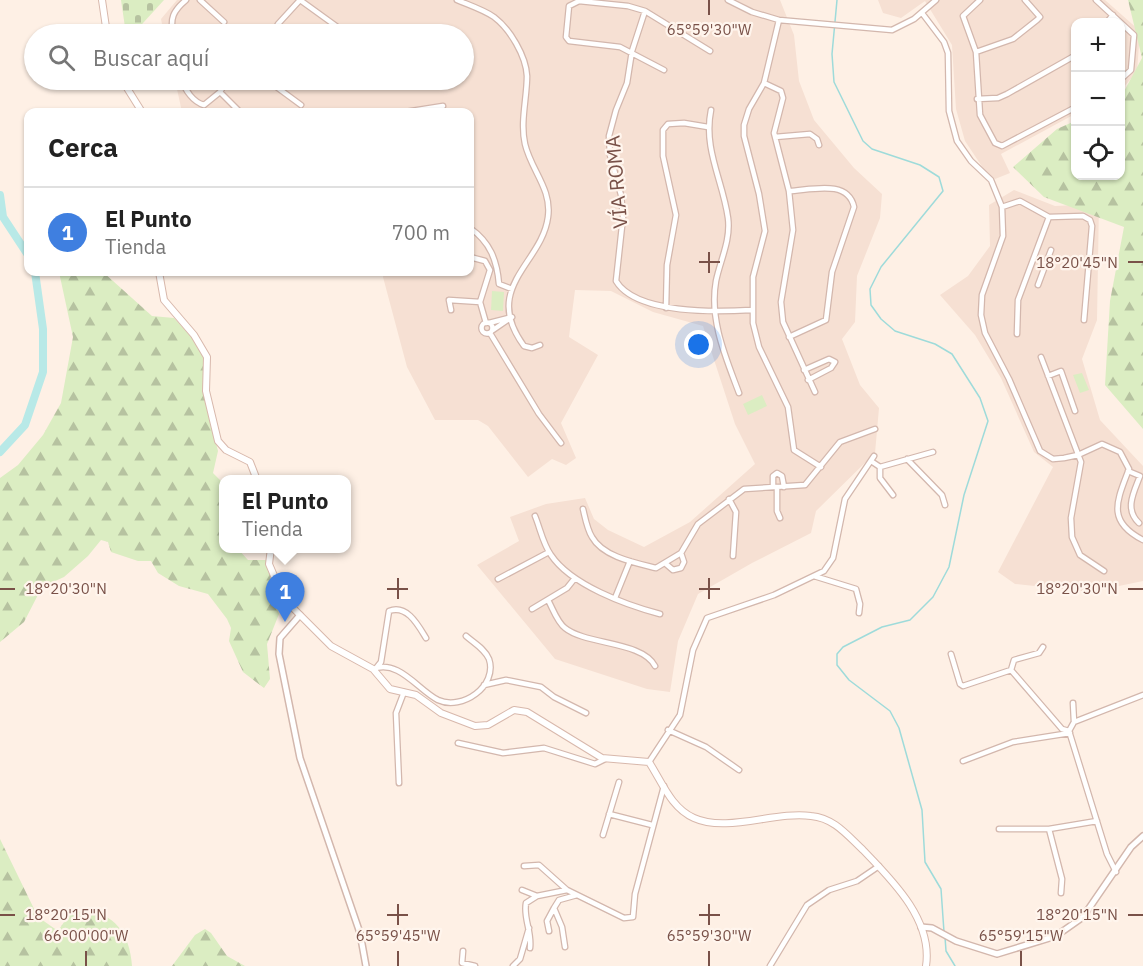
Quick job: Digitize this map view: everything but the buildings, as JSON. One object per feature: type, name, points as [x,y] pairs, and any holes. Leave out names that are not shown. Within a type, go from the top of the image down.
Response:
[{"type":"main road","points":[[102,0],[106,24]]},
{"type":"main road","points":[[128,90],[140,108]]},
{"type":"main road","points":[[160,276],[164,300],[203,347],[207,357],[206,391],[218,441],[226,450],[250,462],[255,475]]},
{"type":"main road","points":[[270,553],[269,564],[278,590],[331,646],[375,668],[386,686],[422,698],[441,713],[475,726],[488,725],[514,710],[527,712],[605,759],[634,759],[649,762],[681,810],[708,822],[803,815],[836,823],[879,866],[909,902],[921,927],[926,950],[926,966]]},
{"type":"street","points":[[171,24],[171,19],[186,0]]},
{"type":"street","points":[[200,0],[224,22]]},
{"type":"street","points":[[278,24],[300,0],[333,24]]},
{"type":"street","points":[[457,0],[494,17],[510,35],[525,64],[525,146],[547,191],[549,214],[545,231],[515,278],[512,289],[512,317],[524,346],[532,348],[540,345]]},
{"type":"street","points":[[728,0],[752,12],[779,20],[870,30],[892,30],[922,14],[936,0]]},
{"type":"street","points":[[981,0],[963,15],[976,52],[980,116],[995,144],[1001,146],[1071,110]]},
{"type":"street","points":[[976,52],[1013,39],[1040,17],[1025,0]]},
{"type":"street","points":[[1096,0],[1134,35],[1131,70],[1125,75]]},
{"type":"street","points":[[664,70],[632,51],[620,47],[569,41],[566,37],[569,6],[579,1],[628,6],[645,11],[710,51]]},
{"type":"street","name":"VÍA ROMA","points":[[645,11],[632,51],[627,83],[609,136],[610,155],[621,195],[623,217],[616,281],[621,289],[666,308],[715,312],[751,310]]},
{"type":"street","points":[[922,14],[944,42],[948,53],[949,111],[957,141],[971,161],[991,180],[1002,207],[1003,236],[982,295],[981,315],[985,333],[1009,379],[1040,452],[1053,459],[1064,458],[1078,455],[1102,444],[1113,447],[1126,460],[1128,471],[1118,498],[1119,519],[1130,533],[1143,540]]},
{"type":"street","points":[[779,20],[764,83],[744,125],[746,149],[759,194],[765,231],[753,277],[751,310],[759,348],[788,407],[794,450],[820,467]]},
{"type":"street","points":[[978,99],[998,98],[1071,58]]},
{"type":"street","points":[[764,83],[781,91],[783,98],[776,120],[775,137],[789,192],[793,230],[781,302],[783,322],[814,392]]},
{"type":"street","points":[[186,90],[204,105],[220,92],[236,108]]},
{"type":"street","points":[[281,90],[301,105]]},
{"type":"street","points":[[430,108],[443,106]]},
{"type":"street","points":[[711,110],[708,127],[711,155],[729,220],[727,240],[716,283],[715,312],[720,343],[739,393]]},
{"type":"street","points":[[666,308],[667,265],[676,215],[663,156],[663,130],[668,124],[684,123],[708,127]]},
{"type":"street","points":[[775,137],[810,134],[818,139],[819,145]]},
{"type":"street","points":[[789,192],[838,188],[851,197],[854,207],[832,272],[826,320],[789,337]]},
{"type":"street","points":[[1002,207],[1020,201],[1048,218],[1083,216],[1090,220],[1092,226],[1084,320]]},
{"type":"street","points":[[1017,334],[1018,300],[1048,218]]},
{"type":"street","points":[[474,232],[491,250],[497,261],[500,284],[512,289]]},
{"type":"street","points":[[1038,285],[1051,250]]},
{"type":"street","points":[[474,258],[485,261],[490,270],[480,303],[491,332],[533,405],[561,443]]},
{"type":"street","points":[[1031,262],[1044,267]]},
{"type":"street","points":[[451,310],[449,300],[480,303]]},
{"type":"street","points":[[512,317],[491,332],[482,331],[487,323],[512,317]]},
{"type":"street","points":[[1041,357],[1078,455],[1080,471],[1071,518],[1072,537],[1080,555],[1104,571]]},
{"type":"street","points":[[804,370],[829,359],[835,362],[831,368],[808,380]]},
{"type":"street","points":[[1048,376],[1061,371],[1076,411]]},
{"type":"street","points":[[583,509],[592,537],[601,547],[630,561],[656,568],[681,553],[698,524],[744,489],[805,485],[840,441],[875,429]]},
{"type":"street","points":[[880,467],[933,452]]},
{"type":"street","points":[[649,762],[680,715],[693,650],[707,618],[774,595],[824,571],[833,558],[845,499],[872,459],[880,467],[880,478],[893,495]]},
{"type":"street","points":[[907,459],[942,495],[945,505]]},
{"type":"street","points":[[1128,471],[1140,476],[1131,505],[1134,518],[1139,523]]},
{"type":"street","points":[[780,518],[777,511],[773,476],[777,473],[782,476],[783,487]]},
{"type":"street","points":[[729,499],[736,512],[734,556]]},
{"type":"street","points":[[535,516],[549,552],[575,578],[615,598],[660,614]]},
{"type":"street","points":[[498,579],[549,552]]},
{"type":"street","points":[[666,564],[673,570],[681,568],[684,562],[681,553]]},
{"type":"street","points":[[615,598],[630,561]]},
{"type":"street","points":[[814,576],[856,589],[860,604],[859,613]]},
{"type":"street","points":[[532,609],[567,588],[575,578]]},
{"type":"street","points":[[548,600],[562,626],[571,633],[631,650],[652,660],[655,666]]},
{"type":"street","points":[[375,668],[381,662],[389,611],[395,609],[409,615],[426,638]]},
{"type":"street","points":[[300,615],[280,638],[279,654],[300,758],[360,933],[366,966]]},
{"type":"street","points":[[375,668],[408,676],[438,700],[451,703],[470,699],[484,685],[490,667],[488,658],[466,636]]},
{"type":"street","points":[[1011,670],[1014,660],[1039,652],[1043,647]]},
{"type":"street","points":[[951,654],[957,679],[963,686],[1011,670]]},
{"type":"street","points":[[1011,670],[1062,729],[1069,732]]},
{"type":"street","points":[[484,685],[506,680],[541,687],[554,697],[586,713]]},
{"type":"street","points":[[399,783],[396,713],[404,692]]},
{"type":"street","points":[[1074,722],[1143,695]]},
{"type":"street","points":[[1073,703],[1074,722],[1069,732],[1107,854],[1116,872]]},
{"type":"street","points":[[668,730],[706,747],[739,770]]},
{"type":"street","points":[[963,761],[1013,742],[1069,732]]},
{"type":"street","points":[[458,743],[503,753],[544,748],[594,764],[605,759]]},
{"type":"street","points":[[603,835],[619,782]]},
{"type":"street","points":[[524,866],[539,865],[567,890],[624,918],[633,917],[635,894],[664,786]]},
{"type":"street","points":[[609,814],[652,825]]},
{"type":"street","points":[[999,829],[1049,829],[1098,820]]},
{"type":"street","points":[[1049,829],[1062,879],[1061,893]]},
{"type":"street","points":[[921,927],[932,928],[956,941],[998,954],[1056,936],[1083,917],[1131,847],[1143,836]]},
{"type":"street","points":[[770,966],[807,905],[829,890],[857,881],[879,866]]},
{"type":"street","points":[[522,890],[537,896]]},
{"type":"street","points":[[530,948],[530,926],[525,911],[526,903],[537,896],[567,890]]},
{"type":"street","points":[[549,931],[547,921],[559,900],[577,895]]},
{"type":"street","points":[[554,908],[562,927],[565,947]]},
{"type":"street","points":[[513,966],[520,959],[530,926]]},
{"type":"street","points":[[463,951],[462,963],[475,966]]},
{"type":"shaded area","points":[[177,0],[780,0],[794,35],[799,81],[814,120],[854,168],[882,194],[880,218],[857,276],[855,322],[842,339],[860,385],[879,408],[875,453],[816,511],[811,533],[698,594],[678,641],[670,692],[647,689],[555,659],[477,565],[519,541],[510,517],[546,504],[585,498],[594,519],[608,530],[644,547],[690,522],[755,464],[735,424],[703,326],[653,312],[611,291],[575,290],[569,337],[598,355],[561,423],[576,458],[566,465],[552,459],[528,477],[488,426],[478,420],[435,420],[407,367],[383,277],[474,276],[474,108],[181,108],[177,90],[474,90],[474,24],[162,24],[161,19]]},
{"type":"shaded area","points":[[878,0],[1105,0],[1140,31],[1137,72],[1125,86],[1125,18],[1071,18],[1071,116],[1001,154],[1010,173],[995,179],[985,171],[965,141],[956,109],[952,45],[925,1],[901,18],[883,13]]},
{"type":"shaded area","points":[[1014,190],[1055,206],[1099,204],[1097,320],[1082,359],[1100,420],[1143,466],[1143,581],[1090,592],[1015,584],[998,572],[1053,467],[1034,452],[1001,378],[975,335],[940,295],[968,276],[990,246],[989,205]]},
{"type":"green space","points":[[121,0],[164,0],[142,24],[125,24]]},
{"type":"green space","points":[[1128,0],[1143,0],[1143,429],[1105,385],[1110,301],[1124,227],[1044,197],[1013,167],[1057,129],[1071,123],[1071,180],[1125,180],[1125,90],[1142,58]]},
{"type":"green space","points":[[60,276],[107,276],[152,316],[174,318],[200,346],[205,359],[203,392],[218,451],[213,473],[219,479],[219,553],[242,553],[248,560],[267,560],[279,614],[267,644],[270,679],[264,688],[243,672],[229,641],[231,628],[227,619],[208,594],[179,586],[158,573],[151,561],[138,561],[111,552],[108,542],[101,540],[88,556],[64,577],[42,587],[24,622],[0,642],[0,478],[18,465],[43,435],[61,403],[73,337]]},
{"type":"green space","points":[[492,291],[504,292],[503,311],[491,310]]},
{"type":"green space","points":[[1082,373],[1089,390],[1080,393],[1073,375]]},
{"type":"green space","points":[[762,395],[767,406],[748,415],[743,404]]},
{"type":"green space","points":[[0,839],[38,917],[58,931],[70,913],[83,911],[106,916],[122,931],[127,941],[132,966],[0,966]]},
{"type":"green space","points":[[205,929],[211,933],[227,956],[245,966],[172,966],[195,935]]},
{"type":"waterway","points":[[837,0],[832,54],[834,82],[863,141],[872,149],[920,165],[939,177],[943,191],[881,267],[870,289],[871,305],[881,319],[895,331],[935,344],[952,354],[980,398],[988,421],[964,495],[949,567],[933,597],[910,620],[882,627],[843,647],[837,654],[837,665],[849,680],[890,711],[899,728],[922,810],[925,862],[941,889],[944,932]]},
{"type":"waterway","points":[[0,195],[3,217],[24,249]]},
{"type":"waterway","points":[[0,452],[25,425],[43,372],[43,329],[36,276]]},
{"type":"waterway","points":[[945,937],[946,951],[955,966]]},
{"type":"place","name":"El Punto","points":[[285,622]]}]
